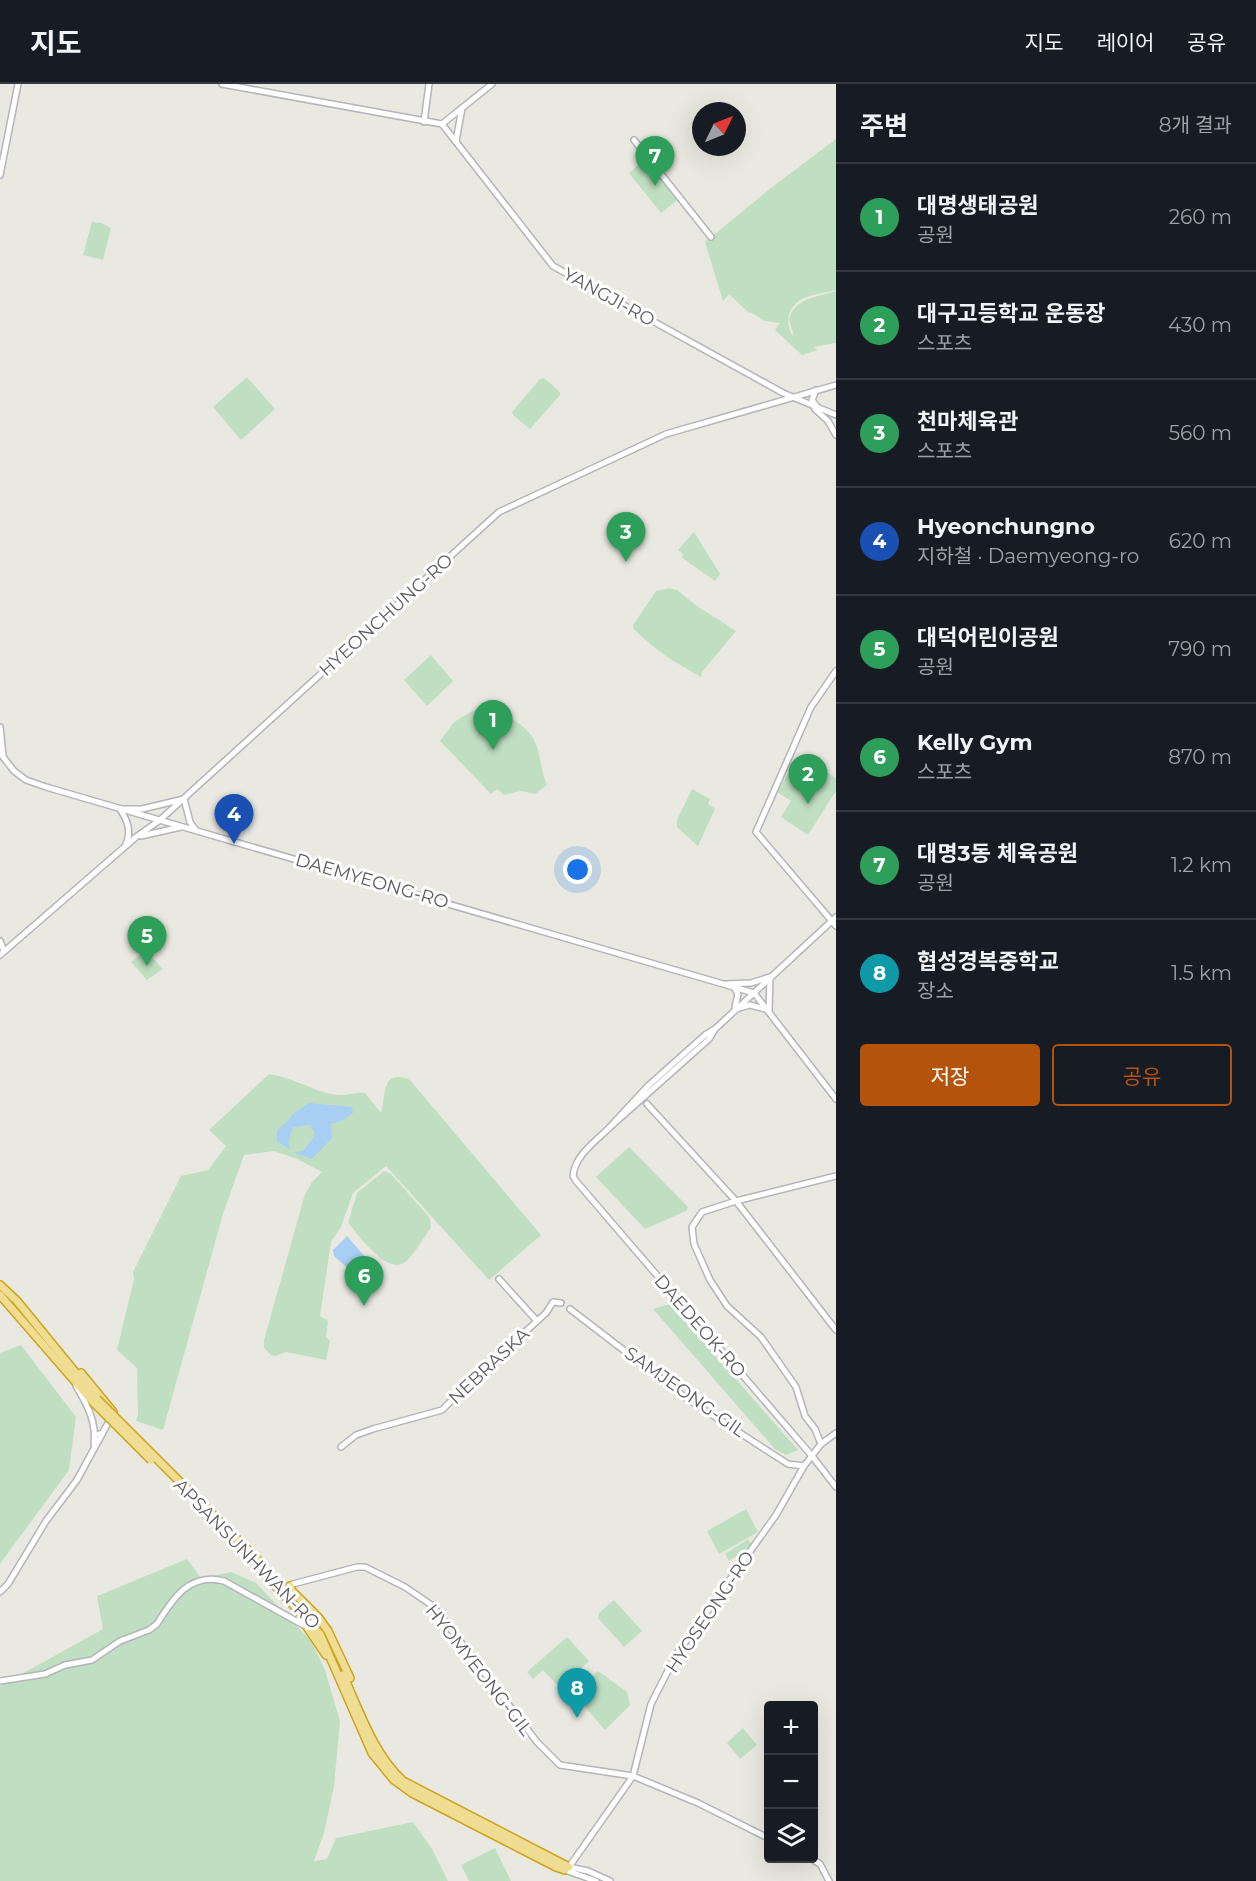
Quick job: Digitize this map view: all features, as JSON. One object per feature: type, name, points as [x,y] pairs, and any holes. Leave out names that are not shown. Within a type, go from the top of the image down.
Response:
[{"type":"highway","name":"APSANSUNHWAN-RO","points":[[0,1285],[17,1301],[95,1401]]},
{"type":"highway","name":"APSANSUNHWAN-RO","points":[[0,1295],[72,1379],[262,1567],[320,1634],[371,1743],[403,1781],[567,1868]]},
{"type":"highway","points":[[44,1334],[100,1393],[113,1412]]},
{"type":"highway","points":[[290,1586],[328,1631],[366,1716],[371,1743]]},
{"type":"highway","points":[[308,1627],[326,1654],[362,1736],[371,1743]]},
{"type":"main road","points":[[0,175],[18,84]]},
{"type":"main road","points":[[222,84],[442,124],[492,84]]},
{"type":"main road","points":[[424,122],[429,84]]},
{"type":"main road","points":[[456,141],[462,108]]},
{"type":"main road","name":"YANGJI-RO","points":[[442,124],[553,266],[792,397],[836,415]]},
{"type":"main road","points":[[634,140],[711,237]]},
{"type":"main road","name":"HYEONCHUNG-RO","points":[[2,953],[136,837],[184,799],[499,512],[666,434],[836,385]]},
{"type":"main road","points":[[816,390],[812,400],[820,409]]},
{"type":"main road","points":[[812,406],[835,430]]},
{"type":"main road","points":[[735,1009],[834,921],[756,832],[811,707],[836,671]]},
{"type":"main road","points":[[0,726],[2,758]]},
{"type":"main road","name":"DAEMYEONG-RO","points":[[2,758],[26,780],[754,993]]},
{"type":"main road","points":[[120,809],[142,809],[184,799],[190,822],[196,831]]},
{"type":"main road","points":[[120,809],[127,821],[129,837],[125,847]]},
{"type":"main road","points":[[136,837],[183,827]]},
{"type":"main road","points":[[0,941],[2,953]]},
{"type":"main road","points":[[724,984],[752,983],[770,977]]},
{"type":"main road","points":[[769,1012],[770,977]]},
{"type":"main road","points":[[734,987],[738,994],[735,1009]]},
{"type":"main road","points":[[754,993],[834,1091],[836,1099]]},
{"type":"main road","points":[[735,1009],[750,1005],[769,1012]]},
{"type":"main road","name":"DAEDEOK-RO","points":[[735,1009],[648,1086],[583,1153],[577,1162],[573,1176],[581,1189],[812,1456],[836,1487]]},
{"type":"main road","points":[[647,1104],[736,1201],[836,1330]]},
{"type":"main road","points":[[836,1176],[736,1201],[702,1212],[692,1227],[694,1244],[710,1280],[727,1306],[761,1337],[796,1387],[805,1416],[815,1429],[820,1443],[836,1433]]},
{"type":"main road","points":[[499,1279],[537,1321]]},
{"type":"main road","name":"NEBRASKA","points":[[341,1447],[356,1435],[420,1414],[442,1410],[551,1308],[553,1302],[561,1303]]},
{"type":"main road","name":"SAMJEONG-GIL","points":[[570,1309],[698,1405],[788,1464],[804,1466]]},
{"type":"main road","points":[[72,1379],[88,1406],[94,1430],[94,1448]]},
{"type":"main road","points":[[0,1592],[8,1584],[56,1507],[77,1480],[108,1426],[113,1412]]},
{"type":"main road","points":[[94,1430],[102,1434]]},
{"type":"main road","name":"HYOSEONG-RO","points":[[567,1868],[633,1776],[651,1704],[676,1655],[776,1515],[820,1443]]},
{"type":"main road","name":"HYOMYEONG-GIL","points":[[290,1586],[357,1567],[365,1567],[405,1587],[433,1606],[537,1742],[560,1765],[633,1776],[698,1803],[764,1836]]},
{"type":"main road","name":"APSANSUNHWAN-RO","points":[[0,1681],[45,1674],[65,1665],[92,1660],[120,1641],[152,1628],[182,1589],[197,1581],[215,1579],[224,1581],[308,1627]]},
{"type":"main road","points":[[308,1627],[318,1617]]},
{"type":"main road","points":[[818,1863],[829,1881]]},
{"type":"main road","name":"APSANSUNHWAN-RO","points":[[567,1868],[596,1881]]},
{"type":"main road","name":"APSANSUNHWAN-RO","points":[[567,1868],[588,1871],[610,1881]]},
{"type":"green space","points":[[836,139],[836,290],[797,302],[790,311],[788,322],[794,337],[789,319],[796,307],[808,299],[836,291],[836,343],[813,347],[818,350],[802,355],[775,330],[780,323],[765,321],[749,313],[729,294],[723,301],[705,242]]},
{"type":"green space","points":[[648,157],[680,198],[661,213],[629,173]]},
{"type":"green space","points":[[92,222],[111,228],[103,260],[83,255]]},
{"type":"green space","points":[[247,377],[275,409],[241,440],[213,407]]},
{"type":"green space","points":[[544,378],[560,392],[560,395],[530,429],[512,412],[540,379]]},
{"type":"green space","points":[[694,532],[720,574],[715,581],[681,557],[684,555],[678,550]]},
{"type":"green space","points":[[669,588],[677,590],[736,631],[702,672],[701,677],[666,656],[634,629],[633,625],[656,591]]},
{"type":"green space","points":[[431,655],[453,681],[427,706],[404,680]]},
{"type":"green space","points":[[486,703],[514,720],[527,731],[536,744],[547,785],[535,794],[521,791],[504,795],[497,789],[491,794],[440,741],[454,722]]},
{"type":"green space","points":[[804,755],[815,762],[801,784],[815,764],[836,778],[836,791],[808,835],[781,817],[791,801],[777,792],[787,775],[790,776]]},
{"type":"green space","points":[[692,789],[710,799],[708,804],[715,809],[698,846],[677,827],[677,820]]},
{"type":"green space","points":[[145,950],[163,969],[147,980],[131,962]]},
{"type":"green space","points":[[269,1074],[328,1093],[340,1095],[365,1093],[381,1113],[389,1081],[401,1077],[410,1080],[541,1235],[489,1280],[386,1166],[353,1193],[341,1227],[331,1242],[320,1316],[328,1321],[326,1337],[330,1341],[326,1360],[286,1352],[276,1356],[271,1355],[264,1348],[264,1340],[305,1194],[322,1172],[297,1159],[274,1151],[244,1155],[223,1214],[163,1430],[136,1421],[138,1415],[137,1368],[117,1350],[134,1279],[133,1272],[181,1176],[208,1170],[226,1146],[209,1130]]},
{"type":"green space","points":[[629,1147],[688,1207],[686,1211],[645,1229],[596,1177]]},
{"type":"green space","points":[[384,1171],[391,1174],[430,1218],[431,1228],[409,1259],[398,1265],[390,1264],[374,1253],[348,1223],[357,1193]]},
{"type":"green space","points":[[670,1304],[798,1450],[786,1455],[775,1449],[653,1309]]},
{"type":"green space","points":[[21,1345],[76,1417],[69,1470],[0,1564],[0,1353]]},
{"type":"green space","points":[[746,1509],[758,1532],[719,1554],[707,1531]]},
{"type":"green space","points":[[748,1539],[753,1546],[729,1561],[725,1554]]},
{"type":"green space","points":[[187,1559],[201,1578],[231,1572],[256,1583],[311,1641],[325,1670],[340,1721],[334,1786],[324,1833],[314,1861],[327,1859],[336,1838],[413,1822],[432,1849],[448,1881],[0,1881],[0,1686],[103,1629],[97,1596]]},
{"type":"green space","points":[[614,1600],[642,1631],[624,1647],[598,1618],[599,1613]]},
{"type":"green space","points":[[567,1637],[589,1661],[560,1688],[543,1670],[533,1679],[527,1672]]},
{"type":"green space","points":[[598,1671],[627,1692],[630,1705],[605,1730],[574,1694]]},
{"type":"green space","points":[[743,1728],[757,1745],[740,1759],[727,1743]]},
{"type":"green space","points":[[495,1848],[511,1881],[469,1881],[461,1865]]},
{"type":"water","points":[[309,1103],[352,1107],[353,1113],[331,1124],[332,1138],[312,1159],[293,1152],[303,1151],[314,1137],[314,1131],[309,1125],[293,1127],[288,1142],[291,1150],[277,1141],[277,1130],[293,1114]]},
{"type":"water","points":[[347,1236],[366,1258],[352,1272],[334,1256],[333,1250]]},
{"type":"place","name":"대명3동 체육공원","points":[[655,186]]},
{"type":"place","name":"천마체육관","points":[[626,562]]},
{"type":"place","name":"대명생태공원","points":[[493,750]]},
{"type":"place","name":"대구고등학교 운동장","points":[[808,804]]},
{"type":"place","name":"Hyeonchungno","points":[[234,844]]},
{"type":"place","name":"대덕어린이공원","points":[[147,966]]},
{"type":"place","name":"Kelly Gym","points":[[364,1306]]},
{"type":"place","name":"협성경복중학교","points":[[577,1718]]}]
